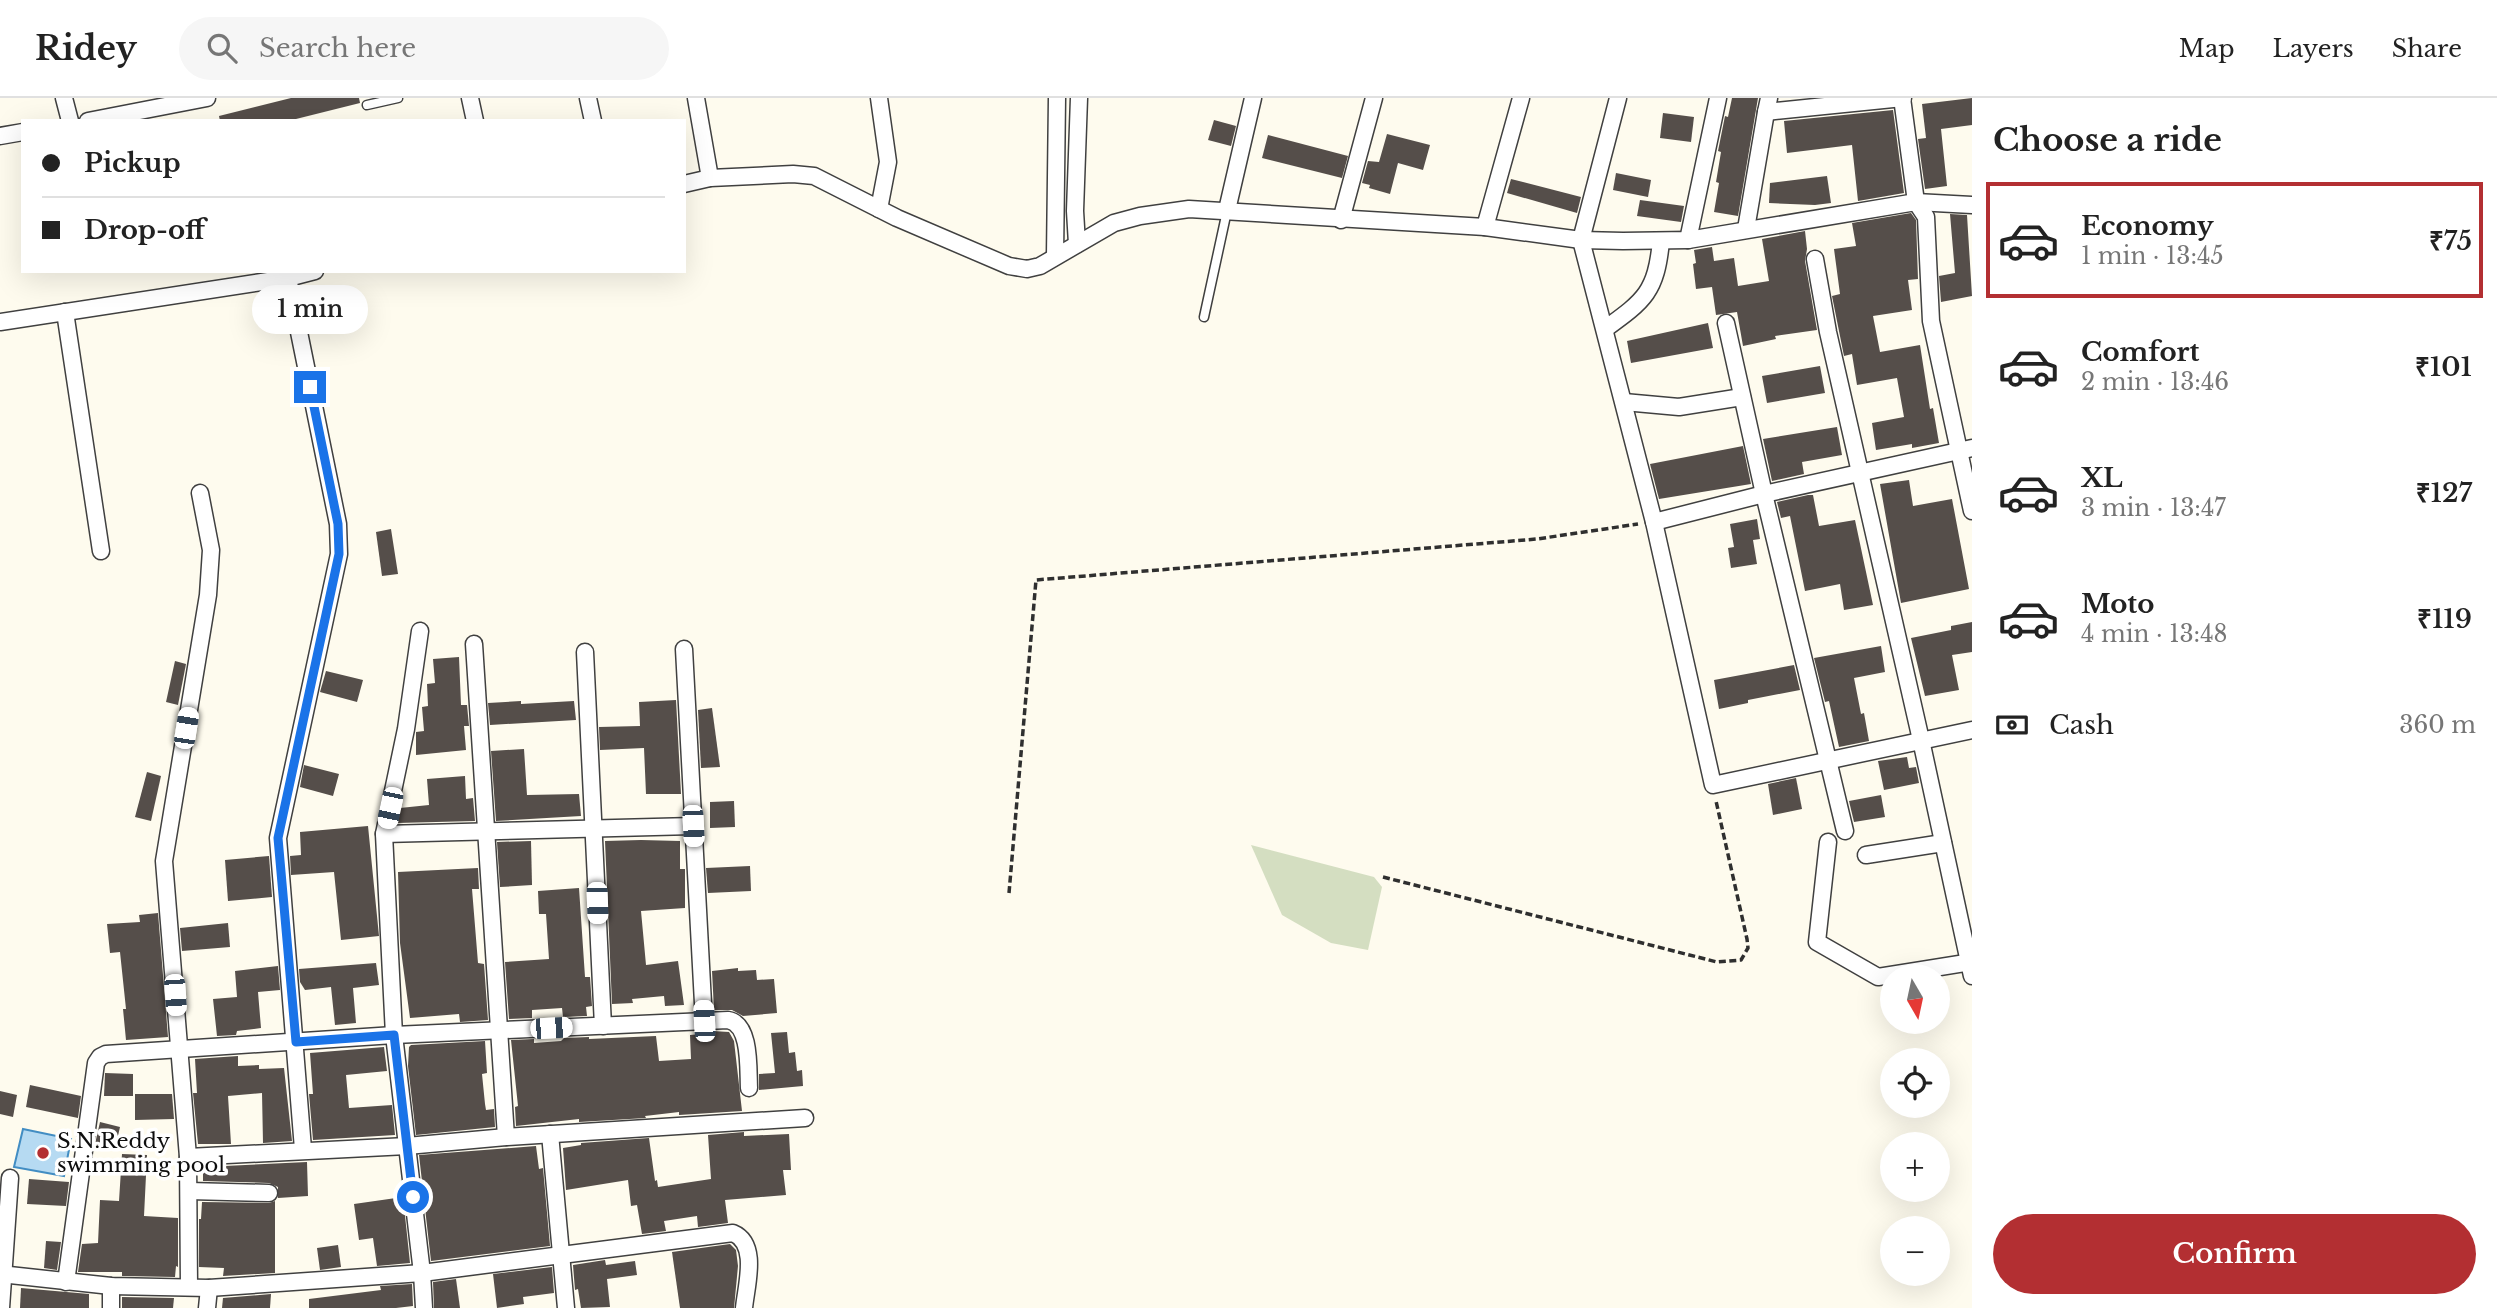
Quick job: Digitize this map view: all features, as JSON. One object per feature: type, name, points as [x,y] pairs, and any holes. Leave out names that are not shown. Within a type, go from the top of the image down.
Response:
[{"type":"street","points":[[64,98],[69,119]]},
{"type":"street","points":[[95,119],[155,103],[207,98]]},
{"type":"street","points":[[470,98],[475,119]]},
{"type":"street","points":[[588,98],[593,119]]},
{"type":"street","points":[[696,98],[710,178]]},
{"type":"street","points":[[879,98],[888,162],[879,209]]},
{"type":"street","points":[[1055,256],[1057,98]]},
{"type":"street","points":[[1077,244],[1075,211],[1079,98]]},
{"type":"street","points":[[1341,220],[1374,98]]},
{"type":"street","points":[[1485,227],[1521,98]]},
{"type":"street","points":[[1618,98],[1581,240],[1654,522],[1713,785],[1972,730]]},
{"type":"street","points":[[1688,240],[1718,98]]},
{"type":"street","points":[[1746,229],[1767,105],[1902,98],[1916,202],[1926,216],[1931,321],[1965,450],[1972,511]]},
{"type":"street","points":[[1227,210],[1251,99]]},
{"type":"street","points":[[0,136],[21,132]]},
{"type":"street","points":[[686,184],[710,178],[793,174],[814,176],[879,209],[1009,266],[1027,269],[1040,266],[1114,223],[1140,216],[1189,209],[1485,227],[1581,240],[1661,241],[1688,240],[1916,202],[1972,205]]},
{"type":"street","points":[[1605,329],[1641,302],[1658,273],[1661,241]]},
{"type":"street","points":[[1815,258],[1828,332],[1971,967],[1878,977],[1817,942],[1828,842]]},
{"type":"street","points":[[0,322],[307,273]]},
{"type":"street","points":[[288,278],[338,524],[339,554],[278,838],[303,1149]]},
{"type":"street","points":[[65,312],[101,551]]},
{"type":"street","points":[[1726,323],[1845,831]]},
{"type":"street","points":[[1624,402],[1679,407],[1742,397]]},
{"type":"street","points":[[1654,522],[1764,494],[1965,450]]},
{"type":"street","points":[[189,1287],[188,1157],[164,861],[208,595],[211,550],[201,493]]},
{"type":"street","points":[[420,631],[406,729],[384,834],[394,1035],[424,1308]]},
{"type":"street","points":[[474,644],[506,1137]]},
{"type":"street","points":[[684,649],[704,1021]]},
{"type":"street","points":[[585,652],[603,1026]]},
{"type":"street","points":[[384,834],[693,826]]},
{"type":"street","points":[[1866,855],[1943,843]]},
{"type":"street","points":[[66,1282],[96,1063],[106,1054],[394,1035],[728,1020],[740,1025],[744,1032],[749,1088]]},
{"type":"street","points":[[188,1157],[303,1149],[407,1146],[805,1118]]},
{"type":"street","points":[[551,1134],[566,1308]]},
{"type":"street","points":[[1,1308],[1,1274],[10,1178]]},
{"type":"street","points":[[189,1191],[269,1193]]},
{"type":"street","points":[[1,1274],[111,1286],[209,1288],[422,1273],[733,1233],[740,1236],[748,1249],[744,1308]]},
{"type":"street","points":[[111,1286],[111,1308]]},
{"type":"street","points":[[207,1308],[209,1288]]},
{"type":"lane","points":[[367,105],[398,98]]},
{"type":"lane","points":[[1204,317],[1227,210]]},
{"type":"path","points":[[1009,893],[1036,580],[1537,539],[1654,522]]},
{"type":"path","points":[[1383,877],[1717,962],[1741,960],[1748,948],[1747,939],[1713,785]]},
{"type":"green space","points":[[1251,845],[1374,877],[1382,887],[1368,950],[1331,943],[1282,915]]},
{"type":"water","name":"S.N.Reddy swimming pool","points":[[23,1129],[71,1139],[64,1176],[14,1167]]},
{"type":"building","points":[[291,98],[359,98],[360,103],[296,119],[220,119],[219,116]]},
{"type":"building","points":[[1732,98],[1758,98],[1738,216],[1714,212],[1719,183],[1716,182],[1721,152],[1718,151],[1725,116],[1728,117]]},
{"type":"building","points":[[1972,98],[1972,125],[1941,129],[1947,186],[1925,189],[1918,139],[1926,138],[1922,104]]},
{"type":"building","points":[[1893,110],[1904,193],[1858,201],[1852,145],[1787,153],[1784,121]]},
{"type":"building","points":[[1663,113],[1694,117],[1691,142],[1660,138]]},
{"type":"building","points":[[1214,120],[1236,126],[1231,146],[1208,140]]},
{"type":"building","points":[[1387,134],[1430,145],[1423,170],[1398,163],[1390,194],[1362,183],[1368,161],[1379,162]]},
{"type":"building","points":[[1268,135],[1348,156],[1342,178],[1262,158]]},
{"type":"building","points":[[1616,173],[1651,180],[1648,197],[1613,190]]},
{"type":"building","points":[[1827,176],[1831,203],[1769,203],[1770,183]]},
{"type":"building","points":[[1511,179],[1581,197],[1577,213],[1507,193]]},
{"type":"building","points":[[1640,200],[1684,206],[1681,222],[1637,216]]},
{"type":"building","points":[[1911,213],[1916,220],[1918,279],[1908,280],[1912,310],[1873,316],[1880,352],[1920,345],[1930,409],[1933,408],[1939,443],[1876,450],[1872,423],[1904,417],[1897,378],[1857,385],[1852,354],[1844,356],[1832,296],[1840,294],[1834,249],[1856,246],[1852,223]]},
{"type":"building","points":[[1950,214],[1967,215],[1972,296],[1941,302],[1939,276],[1955,273]]},
{"type":"building","points":[[1805,231],[1805,261],[1817,330],[1775,336],[1776,339],[1743,346],[1737,312],[1716,315],[1712,287],[1696,289],[1694,250],[1712,247],[1714,261],[1734,258],[1738,286],[1769,281],[1762,239]]},
{"type":"building","points":[[1708,323],[1713,348],[1631,363],[1627,341]]},
{"type":"building","points":[[1820,366],[1825,393],[1767,403],[1762,376]]},
{"type":"building","points":[[1837,427],[1842,455],[1802,462],[1804,474],[1772,481],[1763,439]]},
{"type":"building","points":[[1743,446],[1751,484],[1659,499],[1650,464]]},
{"type":"building","points":[[1909,480],[1913,506],[1952,499],[1969,589],[1901,603],[1880,484]]},
{"type":"building","points":[[1813,495],[1819,526],[1855,520],[1873,605],[1844,610],[1840,584],[1805,591],[1790,516],[1781,518],[1777,502]]},
{"type":"building","points":[[1757,519],[1760,539],[1753,540],[1757,564],[1731,568],[1728,548],[1734,547],[1730,524]]},
{"type":"building","points":[[391,529],[398,574],[382,576],[376,532]]},
{"type":"building","points":[[1972,622],[1972,652],[1952,655],[1959,690],[1925,696],[1911,638],[1951,630],[1951,626]]},
{"type":"building","points":[[1881,646],[1885,672],[1854,678],[1869,741],[1839,747],[1829,701],[1825,702],[1814,658]]},
{"type":"building","points":[[459,657],[461,705],[467,705],[469,726],[464,726],[466,750],[416,755],[416,732],[424,731],[422,707],[428,706],[427,684],[435,683],[433,659]]},
{"type":"building","points":[[175,661],[186,664],[178,705],[166,702]]},
{"type":"building","points":[[1794,665],[1800,690],[1748,700],[1748,703],[1719,709],[1714,680]]},
{"type":"building","points":[[326,671],[363,680],[357,702],[320,692]]},
{"type":"building","points":[[676,700],[681,794],[646,794],[644,748],[600,750],[599,727],[640,726],[639,702]]},
{"type":"building","points":[[521,701],[521,704],[574,701],[576,720],[490,725],[488,703]]},
{"type":"building","points":[[712,708],[720,767],[701,768],[698,710]]},
{"type":"building","points":[[524,749],[527,795],[579,794],[581,816],[496,821],[491,751]]},
{"type":"building","points":[[1907,757],[1909,768],[1916,767],[1919,783],[1884,790],[1878,761]]},
{"type":"building","points":[[304,765],[339,774],[333,796],[300,787]]},
{"type":"building","points":[[147,772],[161,776],[151,821],[135,817]]},
{"type":"building","points":[[465,776],[466,799],[473,798],[475,821],[397,823],[400,808],[429,805],[427,779]]},
{"type":"building","points":[[1796,778],[1802,809],[1773,815],[1768,784]]},
{"type":"building","points":[[1881,795],[1885,817],[1854,822],[1849,801]]},
{"type":"building","points":[[734,801],[735,827],[710,828],[710,802]]},
{"type":"building","points":[[368,826],[379,936],[341,940],[334,872],[291,875],[290,856],[301,855],[300,832]]},
{"type":"building","points":[[531,841],[532,885],[500,887],[497,842]]},
{"type":"building","points":[[605,841],[680,841],[680,869],[685,869],[685,908],[641,911],[646,965],[678,961],[684,1005],[665,1006],[664,996],[632,999],[633,1003],[612,1004]]},
{"type":"building","points":[[269,856],[272,897],[228,901],[225,860]]},
{"type":"building","points":[[750,866],[751,891],[708,893],[706,868]]},
{"type":"building","points":[[478,868],[479,889],[472,889],[478,963],[484,964],[488,1020],[460,1022],[459,1014],[410,1018],[400,943],[398,872]]},
{"type":"building","points":[[579,888],[585,977],[590,977],[592,1006],[586,1007],[587,1016],[563,1017],[562,1008],[532,1010],[532,1018],[509,1019],[505,962],[549,959],[546,914],[539,914],[538,891]]},
{"type":"building","points":[[158,913],[168,1037],[126,1040],[123,1009],[126,1009],[120,952],[110,953],[107,924],[140,922],[139,915]]},
{"type":"building","points":[[228,923],[230,947],[182,951],[180,928]]},
{"type":"building","points":[[376,963],[379,985],[353,988],[356,1023],[335,1025],[331,987],[305,990],[300,982],[299,969]]},
{"type":"building","points":[[278,966],[280,990],[258,992],[261,1028],[237,1031],[236,1035],[217,1036],[213,999],[237,997],[235,971]]},
{"type":"building","points":[[738,968],[738,971],[756,970],[757,980],[774,979],[777,1013],[743,1016],[732,1010],[714,1010],[712,971]]},
{"type":"building","points":[[712,1031],[729,1032],[734,1041],[742,1111],[679,1115],[679,1112],[645,1116],[646,1118],[579,1122],[579,1119],[516,1126],[515,1107],[518,1106],[511,1040],[534,1039],[534,1043],[561,1041],[564,1038],[656,1036],[659,1061],[691,1059],[690,1035]]},
{"type":"building","points":[[787,1032],[789,1053],[795,1052],[797,1071],[802,1070],[803,1086],[759,1090],[759,1074],[775,1073],[771,1033]]},
{"type":"building","points":[[485,1041],[487,1073],[482,1074],[485,1104],[486,1110],[494,1109],[495,1127],[416,1135],[408,1066],[409,1047]]},
{"type":"building","points":[[384,1047],[387,1071],[346,1075],[349,1108],[392,1105],[395,1135],[313,1140],[309,1094],[313,1094],[310,1053]]},
{"type":"building","points":[[238,1056],[238,1066],[284,1068],[292,1141],[263,1143],[262,1093],[228,1096],[231,1144],[198,1144],[193,1093],[197,1093],[195,1059]]},
{"type":"building","points":[[105,1073],[133,1074],[133,1096],[104,1096]]},
{"type":"building","points":[[30,1085],[81,1096],[78,1118],[26,1107]]},
{"type":"building","points":[[0,1091],[17,1095],[13,1117],[0,1114]]},
{"type":"building","points":[[135,1094],[172,1094],[174,1119],[135,1120]]},
{"type":"building","points":[[100,1122],[120,1127],[115,1149],[95,1144]]},
{"type":"building","points":[[744,1132],[744,1136],[789,1134],[791,1170],[783,1170],[786,1195],[725,1200],[728,1223],[698,1227],[697,1216],[664,1221],[666,1231],[642,1234],[637,1205],[631,1206],[628,1180],[566,1190],[563,1148],[581,1143],[649,1138],[658,1187],[711,1179],[708,1135]]},
{"type":"building","points":[[536,1146],[539,1169],[543,1168],[550,1246],[431,1261],[419,1155]]},
{"type":"building","points":[[122,1154],[147,1155],[144,1216],[178,1218],[178,1267],[176,1266],[175,1277],[122,1276],[122,1272],[78,1272],[82,1244],[98,1243],[100,1200],[119,1201]]},
{"type":"building","points":[[307,1162],[308,1196],[278,1198],[278,1187],[269,1183],[203,1181],[203,1167]]},
{"type":"building","points":[[29,1179],[69,1182],[66,1206],[27,1204]]},
{"type":"building","points":[[403,1197],[410,1263],[377,1266],[373,1238],[359,1240],[354,1204]]},
{"type":"building","points":[[275,1201],[275,1273],[223,1276],[224,1268],[199,1267],[199,1219],[202,1202]]},
{"type":"building","points":[[46,1241],[61,1242],[57,1270],[44,1268]]},
{"type":"building","points":[[730,1244],[736,1250],[738,1266],[734,1308],[680,1308],[672,1252]]},
{"type":"building","points":[[338,1245],[341,1267],[320,1270],[317,1248]]},
{"type":"building","points":[[605,1260],[606,1265],[635,1261],[637,1275],[607,1279],[610,1307],[581,1308],[578,1289],[575,1290],[573,1265]]},
{"type":"building","points":[[552,1267],[554,1293],[523,1297],[524,1304],[497,1308],[493,1274]]},
{"type":"building","points":[[456,1279],[460,1308],[434,1308],[433,1282]]},
{"type":"building","points":[[412,1284],[413,1306],[309,1308],[309,1299],[381,1290],[380,1286]]},
{"type":"building","points":[[21,1288],[89,1294],[89,1308],[20,1308]]},
{"type":"building","points":[[271,1294],[270,1308],[222,1308],[223,1298]]},
{"type":"building","points":[[122,1297],[174,1298],[173,1308],[122,1308]]},
{"type":"place","name":"S.N.Reddy swimming pool","points":[[43,1153]]},
{"type":"route","points":[[310,387],[338,524],[339,554],[278,838],[296,1042],[394,1035],[413,1197]]}]
